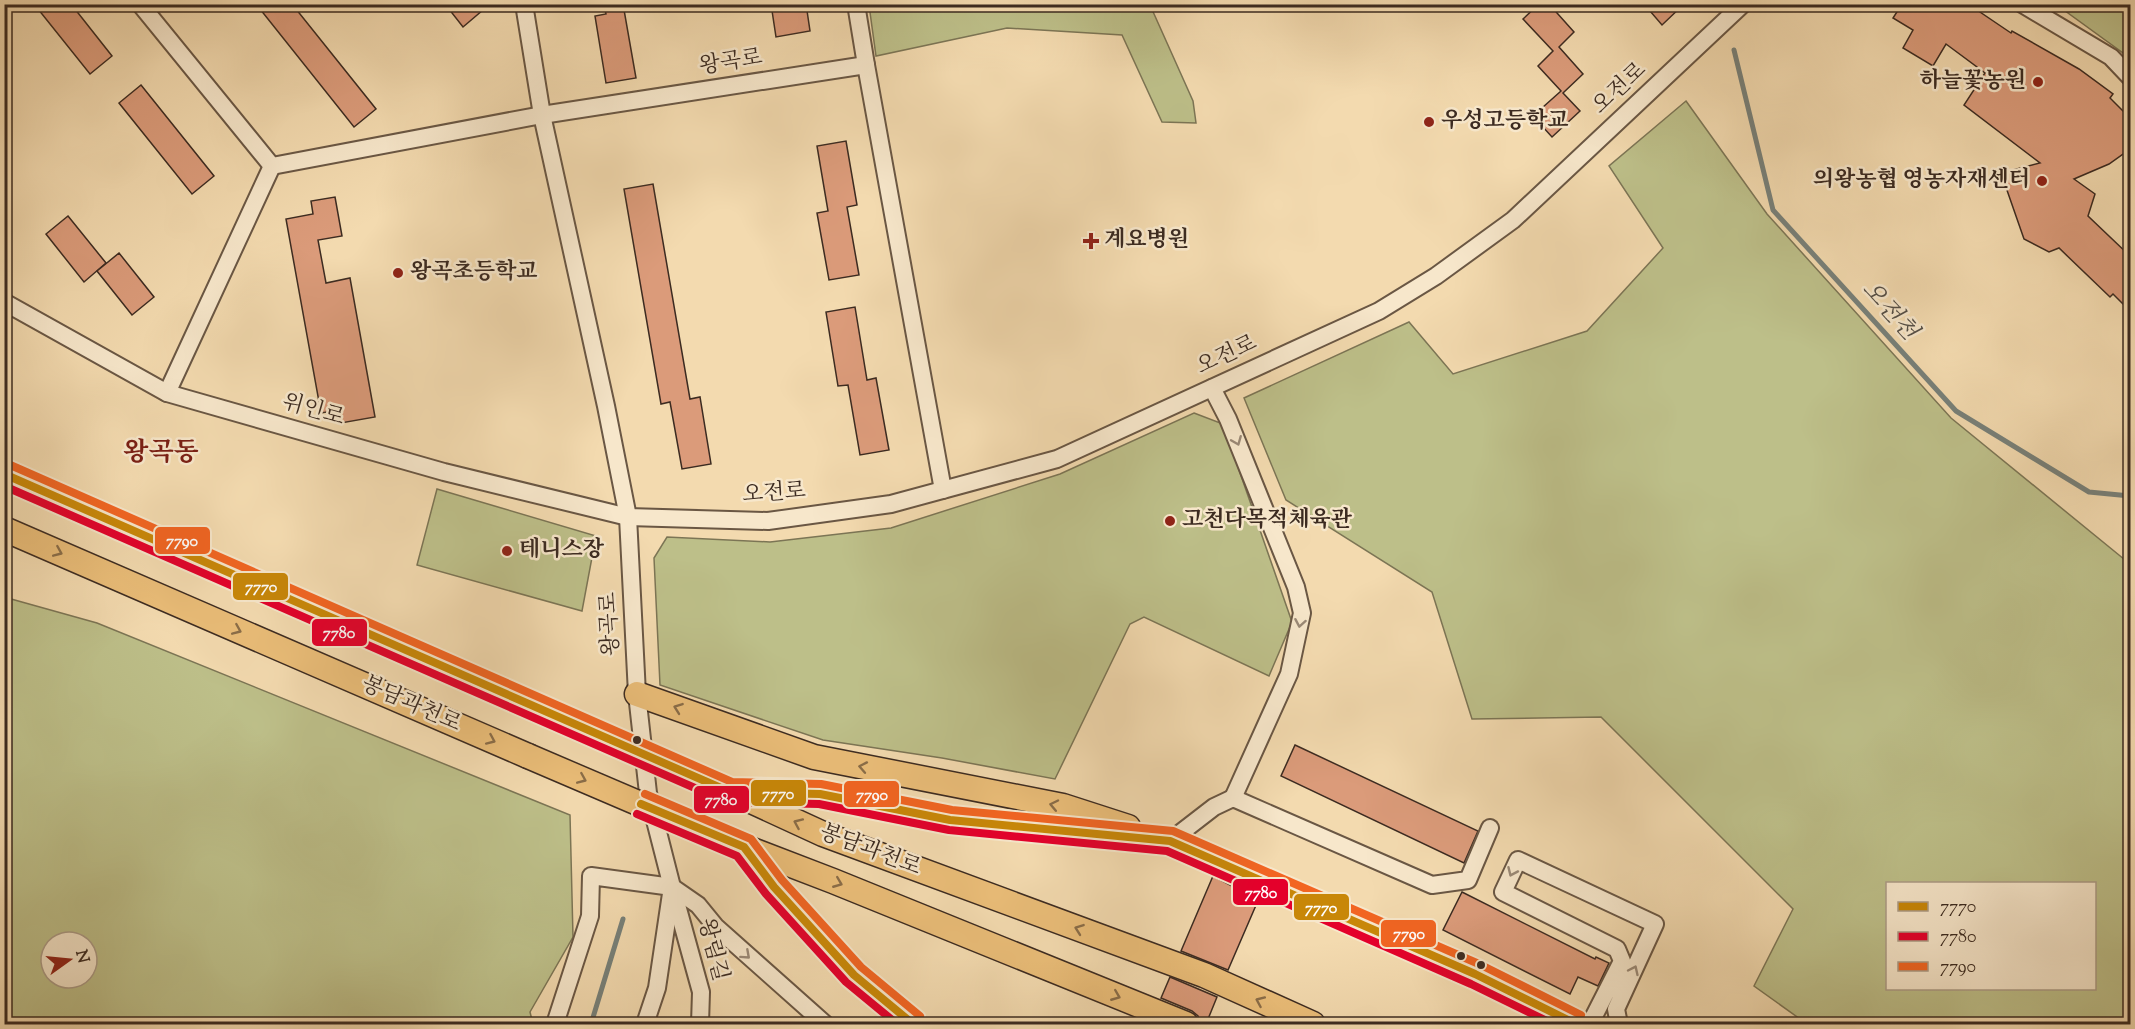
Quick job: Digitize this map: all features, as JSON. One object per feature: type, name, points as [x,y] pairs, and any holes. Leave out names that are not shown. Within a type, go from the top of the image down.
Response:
[{"type":"highway","name":"봉담과천로","points":[[4,474],[697,776],[823,834],[1204,975],[1313,1024]]},
{"type":"highway","name":"봉담과천로","points":[[4,529],[708,833],[833,881],[1186,1024]]},
{"type":"highway","points":[[637,694],[814,757],[1063,806],[1170,841],[1475,974],[1576,1024]]},
{"type":"highway","points":[[730,792],[820,794],[951,820],[1170,841]]},
{"type":"highway","points":[[744,847],[774,887],[854,975],[913,1024]]},
{"type":"street","points":[[140,4],[272,166]]},
{"type":"street","name":"왕곡로","points":[[524,4],[542,115],[628,517],[637,694],[648,793],[672,887],[657,988],[645,1024]]},
{"type":"street","points":[[856,4],[943,490]]},
{"type":"street","name":"오전로","points":[[628,517],[768,521],[891,504],[1057,459],[1212,388],[1379,311],[1436,276],[1513,220],[1743,4]]},
{"type":"street","points":[[2022,4],[2111,57],[2130,77]]},
{"type":"street","name":"왕곡로","points":[[542,115],[866,65]]},
{"type":"street","points":[[272,166],[542,115]]},
{"type":"street","points":[[168,393],[272,166]]},
{"type":"street","name":"위인로","points":[[4,302],[168,393],[444,472],[628,517]]},
{"type":"street","points":[[1170,841],[1214,807],[1233,798],[1289,674],[1302,614],[1292,577],[1228,419],[1212,388]]},
{"type":"street","points":[[1233,798],[1432,885],[1468,880],[1490,828]]},
{"type":"street","points":[[1590,1024],[1622,961],[1617,949],[1503,892],[1518,860],[1655,924],[1616,1009],[1619,1024]]},
{"type":"street","points":[[555,1024],[590,916],[591,876],[672,887],[698,904],[716,927],[825,1024]]},
{"type":"street","name":"왕림길","points":[[672,887],[701,992],[700,1024]]},
{"type":"green space","points":[[869,5],[1150,5],[1193,101],[1196,123],[1162,122],[1122,35],[1007,28],[876,56]]},
{"type":"green space","points":[[2057,5],[2130,5],[2130,58]]},
{"type":"green space","points":[[1686,101],[1767,214],[1951,418],[2130,564],[2130,1024],[1807,1024],[1754,986],[1793,909],[1601,717],[1472,719],[1432,592],[1286,500],[1244,398],[1409,322],[1453,374],[1587,331],[1663,248],[1609,166]]},
{"type":"green space","points":[[1194,413],[1223,424],[1292,622],[1269,676],[1144,617],[1130,624],[1055,779],[942,758],[823,740],[660,685],[654,558],[667,537],[770,542],[891,528],[1060,474]]},
{"type":"green space","name":"테니스장","points":[[437,489],[596,536],[582,611],[417,565]]},
{"type":"green space","points":[[4,597],[97,623],[570,815],[573,937],[530,1012],[533,1024],[5,1024]]},
{"type":"building","points":[[34,4],[71,4],[112,56],[90,74]]},
{"type":"building","points":[[256,4],[292,4],[376,109],[354,127]]},
{"type":"building","points":[[445,4],[490,4],[463,27]]},
{"type":"building","points":[[604,4],[623,4],[636,78],[606,83],[595,16],[606,14]]},
{"type":"building","points":[[771,4],[806,4],[810,31],[776,37]]},
{"type":"building","points":[[1539,4],[1549,4],[1574,32],[1559,47],[1583,74],[1563,93],[1580,111],[1552,137],[1533,116],[1561,91],[1538,66],[1553,51],[1523,19]]},
{"type":"building","points":[[1644,4],[1684,4],[1662,25]]},
{"type":"building","points":[[1902,4],[1968,4],[2011,33],[2012,31],[2079,69],[2113,94],[2110,98],[2130,118],[2130,149],[2109,164],[2074,179],[2095,194],[2088,216],[2130,256],[2130,311],[2113,294],[2110,297],[2059,248],[2049,252],[2024,239],[2001,173],[2040,163],[1964,105],[1985,73],[1946,44],[1933,66],[1903,48],[1913,30],[1893,18]]},
{"type":"building","points":[[141,85],[214,176],[192,194],[119,103]]},
{"type":"building","points":[[846,141],[857,205],[847,207],[859,275],[829,280],[817,213],[828,211],[817,146]]},
{"type":"building","points":[[653,184],[690,399],[700,397],[711,464],[682,469],[670,402],[661,404],[624,189]]},
{"type":"building","points":[[335,197],[342,236],[318,240],[326,283],[350,278],[375,417],[341,423],[339,410],[321,413],[286,219],[313,214],[311,201]]},
{"type":"building","points":[[68,216],[106,263],[84,282],[46,234]]},
{"type":"building","points":[[119,253],[154,297],[132,315],[97,271]]},
{"type":"building","points":[[855,307],[867,380],[876,378],[889,450],[860,455],[848,385],[838,386],[826,312]]},
{"type":"building","points":[[1295,745],[1478,831],[1464,863],[1281,776]]},
{"type":"building","points":[[1213,876],[1260,896],[1228,970],[1181,951]]},
{"type":"building","points":[[1462,892],[1595,959],[1596,957],[1609,963],[1598,986],[1578,977],[1570,994],[1443,930]]},
{"type":"building","points":[[1170,977],[1217,997],[1206,1024],[1200,1024],[1198,1016],[1192,1011],[1161,998]]},
{"type":"waterway","name":"오전천","points":[[1734,50],[1773,210],[1956,411],[2089,492],[2130,496]]},
{"type":"waterway","points":[[591,1024],[623,919]]},
{"type":"transit line","name":"7790","points":[[8,464],[732,782],[821,784],[952,810],[1173,831],[1479,964],[1581,1015]]},
{"type":"transit line","name":"7770","points":[[4,474],[730,792],[820,794],[950,820],[1170,841],[1475,974],[1576,1024]]},
{"type":"transit line","name":"7780","points":[[4,486],[727,802],[819,804],[949,830],[1167,851],[1471,984],[1553,1024]]},
{"type":"transit line","name":"7790","points":[[645,794],[751,839],[782,880],[861,967],[920,1016]]},
{"type":"transit line","name":"7770","points":[[641,804],[744,847],[774,887],[854,975],[913,1024]]},
{"type":"transit line","name":"7780","points":[[637,814],[737,856],[766,894],[846,982],[897,1024]]},
{"type":"place","name":"하늘꽃농원","points":[[2038,82]]},
{"type":"place","name":"우성고등학교","points":[[1429,122]]},
{"type":"place","name":"의왕농협 영농자재센터","points":[[2042,181]]},
{"type":"place","name":"계요병원","points":[[1091,241]]},
{"type":"place","name":"왕곡초등학교","points":[[398,273]]},
{"type":"place","name":"고천다목적체육관","points":[[1170,521]]},
{"type":"place","name":"테니스장","points":[[507,551]]},
{"type":"district","name":"왕곡동","points":[[161,453]]}]
